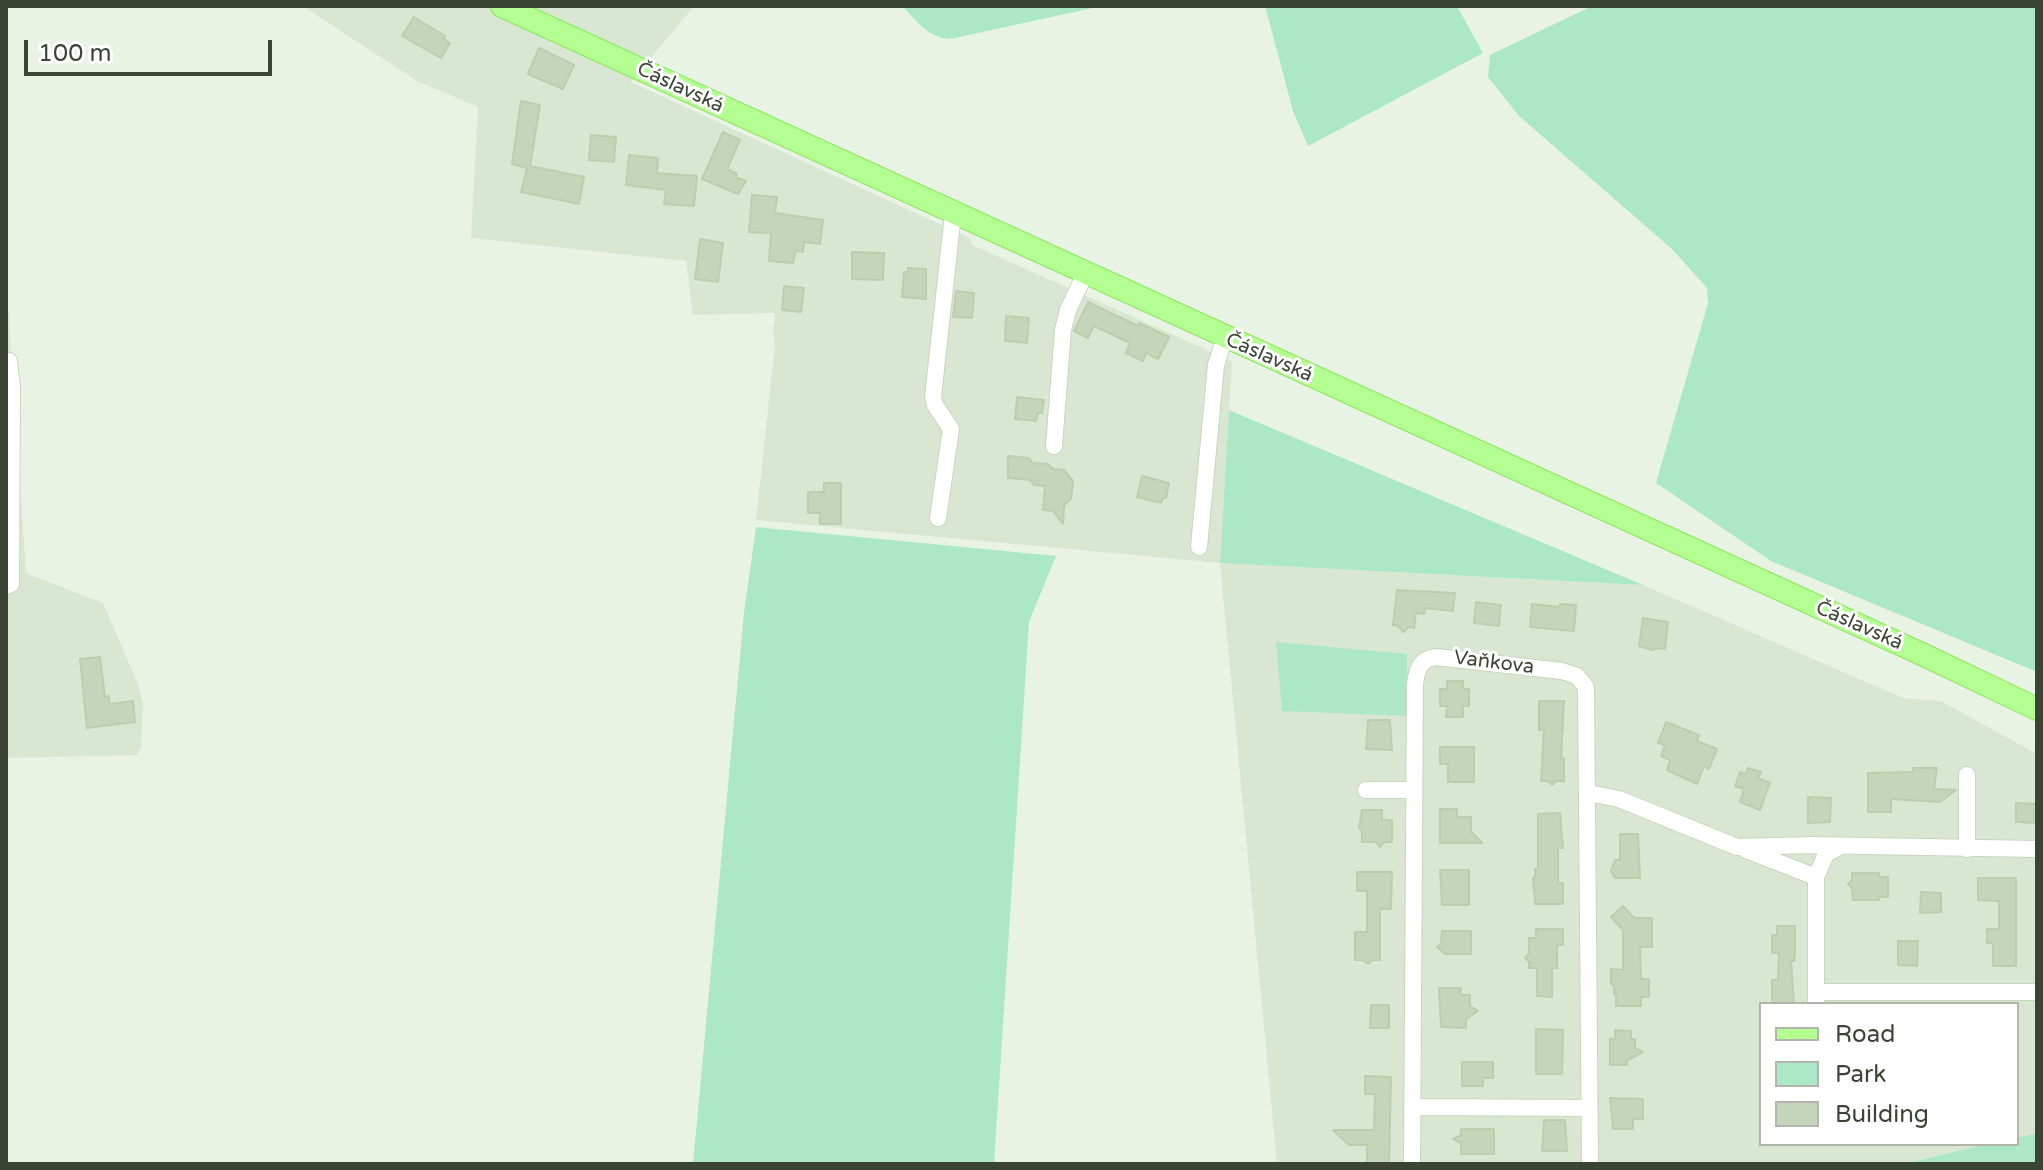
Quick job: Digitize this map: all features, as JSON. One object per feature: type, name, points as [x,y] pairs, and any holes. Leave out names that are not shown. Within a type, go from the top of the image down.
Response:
[{"type":"main road","name":"Čáslavská","points":[[502,6],[2037,709]]},
{"type":"street","points":[[938,518],[951,429],[933,397],[953,214]]},
{"type":"street","points":[[1054,446],[1063,330],[1068,310],[1085,274]]},
{"type":"street","points":[[1199,547],[1216,365],[1225,337]]},
{"type":"street","points":[[6,586],[11,584],[9,361]]},
{"type":"street","name":"Vaňkova","points":[[1412,1164],[1416,676],[1422,662],[1436,657],[1562,671],[1583,680],[1588,695],[1590,1164]]},
{"type":"street","points":[[1967,775],[1967,849]]},
{"type":"street","points":[[1366,790],[1414,790]]},
{"type":"street","points":[[1589,793],[1619,799],[1816,877]]},
{"type":"street","points":[[1737,847],[2037,849]]},
{"type":"street","points":[[1839,847],[1826,854],[1816,877],[1816,998],[1959,998],[2037,992]]},
{"type":"street","points":[[1412,1107],[1588,1108]]},
{"type":"shaded area","points":[[303,6],[694,6],[631,82],[970,238],[972,245],[1232,361],[1220,563],[756,520],[775,344],[775,313],[693,315],[686,261],[471,238],[478,107],[417,81]]},
{"type":"shaded area","points":[[6,274],[26,573],[103,603],[138,684],[143,704],[141,748],[137,755],[6,758]]},
{"type":"shaded area","points":[[1220,563],[1643,585],[1903,698],[1941,701],[2037,754],[2037,1133],[2019,1138],[2019,1002],[1759,1002],[1759,1146],[1978,1146],[1903,1164],[1277,1164]]},
{"type":"green space","points":[[902,6],[1102,6],[950,39],[929,32]]},
{"type":"green space","points":[[1265,6],[1457,6],[1483,53],[1308,146],[1293,111]]},
{"type":"green space","points":[[1592,6],[2037,6],[2037,672],[1771,561],[1656,483],[1708,303],[1707,288],[1672,249],[1519,116],[1488,77],[1490,55]]},
{"type":"green space","points":[[1229,410],[1643,585],[1220,563]]},
{"type":"green space","points":[[756,527],[1056,556],[1029,622],[994,1164],[693,1164],[744,613]]},
{"type":"green space","points":[[1276,642],[1407,654],[1407,716],[1282,711]]},
{"type":"green space","points":[[2037,1133],[2037,1164],[1903,1164],[1978,1146],[2019,1146],[2019,1138]]},
{"type":"building","points":[[414,17],[445,36],[444,39],[450,43],[441,58],[402,36]]},
{"type":"building","points":[[539,48],[574,65],[563,89],[528,74]]},
{"type":"building","points":[[521,101],[540,105],[530,166],[584,177],[579,204],[521,192],[527,168],[512,164]]},
{"type":"building","points":[[723,132],[740,140],[727,169],[737,174],[735,177],[746,181],[738,194],[702,179]]},
{"type":"building","points":[[591,135],[616,137],[614,162],[589,160]]},
{"type":"building","points":[[629,155],[658,158],[657,173],[697,176],[694,206],[664,204],[666,190],[626,185]]},
{"type":"building","points":[[752,195],[777,197],[775,213],[823,220],[820,244],[804,242],[803,252],[796,251],[793,263],[769,261],[771,233],[749,232]]},
{"type":"building","points":[[700,239],[723,243],[718,282],[695,279]]},
{"type":"building","points":[[852,252],[884,253],[883,280],[852,279]]},
{"type":"building","points":[[908,268],[926,269],[926,299],[902,297],[904,272],[908,272]]},
{"type":"building","points":[[784,286],[804,288],[801,312],[782,310]]},
{"type":"building","points":[[956,291],[974,293],[972,318],[953,317]]},
{"type":"building","points":[[1088,302],[1169,337],[1158,359],[1146,353],[1143,361],[1126,353],[1130,343],[1094,326],[1088,338],[1074,331]]},
{"type":"building","points":[[1006,316],[1029,318],[1027,343],[1005,341]]},
{"type":"building","points":[[1017,397],[1044,400],[1042,413],[1038,413],[1036,421],[1015,419]]},
{"type":"building","points":[[1008,456],[1029,458],[1033,463],[1064,470],[1073,481],[1071,499],[1064,505],[1063,524],[1053,511],[1043,510],[1045,486],[1034,485],[1030,480],[1008,478]]},
{"type":"building","points":[[1142,476],[1169,483],[1166,498],[1161,503],[1137,497]]},
{"type":"building","points":[[824,483],[841,483],[841,524],[820,524],[820,513],[808,513],[808,492],[824,492]]},
{"type":"building","points":[[1397,590],[1455,593],[1453,611],[1425,608],[1424,614],[1416,613],[1414,628],[1409,627],[1403,632],[1393,625]]},
{"type":"building","points":[[1476,602],[1501,605],[1499,626],[1474,623]]},
{"type":"building","points":[[1532,604],[1576,605],[1574,631],[1530,627]]},
{"type":"building","points":[[1643,618],[1668,622],[1665,649],[1639,646]]},
{"type":"building","points":[[100,657],[105,697],[109,696],[109,704],[133,701],[135,722],[87,728],[80,659]]},
{"type":"building","points":[[1447,681],[1463,681],[1463,689],[1469,689],[1469,706],[1463,706],[1463,717],[1446,717],[1447,706],[1440,706],[1440,689],[1447,689]]},
{"type":"building","points":[[1539,701],[1564,701],[1561,759],[1564,758],[1564,781],[1552,785],[1541,781],[1544,730],[1539,730]]},
{"type":"building","points":[[1368,720],[1390,720],[1392,750],[1366,749]]},
{"type":"building","points":[[1666,722],[1699,735],[1697,741],[1717,749],[1709,769],[1704,766],[1697,784],[1667,770],[1670,760],[1661,756],[1665,745],[1658,743]]},
{"type":"building","points":[[1440,747],[1474,747],[1474,782],[1448,782],[1448,764],[1440,764]]},
{"type":"building","points":[[1748,768],[1761,772],[1758,778],[1770,783],[1760,810],[1740,802],[1744,789],[1735,786],[1740,772],[1746,774]]},
{"type":"building","points":[[1913,768],[1937,768],[1934,789],[1956,790],[1940,802],[1891,799],[1891,812],[1868,812],[1868,773],[1913,772]]},
{"type":"building","points":[[1808,797],[1831,798],[1830,822],[1808,823]]},
{"type":"building","points":[[2016,803],[2037,804],[2037,823],[2016,822]]},
{"type":"building","points":[[1440,809],[1457,809],[1457,817],[1471,817],[1471,831],[1482,843],[1440,843]]},
{"type":"building","points":[[1362,810],[1382,810],[1382,820],[1392,820],[1392,842],[1385,842],[1380,847],[1376,842],[1362,842],[1359,828]]},
{"type":"building","points":[[1560,813],[1563,848],[1558,848],[1558,883],[1563,883],[1563,904],[1535,904],[1533,878],[1535,869],[1538,869],[1538,814]]},
{"type":"building","points":[[1620,834],[1638,834],[1640,878],[1615,878],[1611,871],[1615,860],[1620,860]]},
{"type":"building","points":[[1440,870],[1469,870],[1469,905],[1442,905]]},
{"type":"building","points":[[1357,872],[1392,872],[1391,909],[1380,909],[1380,960],[1372,960],[1368,964],[1355,960],[1355,932],[1367,932],[1367,891],[1357,891]]},
{"type":"building","points":[[1852,873],[1879,873],[1879,877],[1888,877],[1888,897],[1853,900],[1848,884]]},
{"type":"building","points":[[1978,878],[2016,878],[2016,966],[1993,966],[1993,943],[1987,943],[1987,929],[1999,929],[1999,901],[1978,900]]},
{"type":"building","points":[[1921,892],[1941,893],[1941,912],[1920,913]]},
{"type":"building","points":[[1623,906],[1634,918],[1652,918],[1652,947],[1640,947],[1641,979],[1649,979],[1649,997],[1641,997],[1641,1006],[1616,1006],[1614,985],[1611,984],[1611,969],[1623,970],[1623,930],[1611,917]]},
{"type":"building","points":[[1777,926],[1795,926],[1795,953],[1794,961],[1791,961],[1794,1002],[1772,1002],[1772,980],[1778,980],[1779,953],[1772,953],[1772,935],[1777,935]]},
{"type":"building","points":[[1536,929],[1563,929],[1563,945],[1557,945],[1557,968],[1552,968],[1552,997],[1537,996],[1537,968],[1529,968],[1525,958],[1529,953],[1529,938],[1536,938]]},
{"type":"building","points":[[1442,931],[1471,931],[1471,954],[1445,954],[1437,947],[1441,943]]},
{"type":"building","points":[[1898,941],[1918,941],[1917,966],[1898,965]]},
{"type":"building","points":[[1439,988],[1461,988],[1460,995],[1470,995],[1470,1006],[1478,1011],[1466,1019],[1466,1028],[1441,1027]]},
{"type":"building","points":[[1371,1005],[1389,1005],[1389,1028],[1370,1028]]},
{"type":"building","points":[[1536,1029],[1563,1030],[1562,1074],[1536,1074]]},
{"type":"building","points":[[1615,1030],[1631,1031],[1635,1048],[1643,1052],[1627,1061],[1627,1065],[1610,1065],[1610,1039],[1615,1039]]},
{"type":"building","points":[[1462,1062],[1493,1062],[1493,1078],[1483,1078],[1483,1086],[1462,1086]]},
{"type":"building","points":[[1365,1076],[1391,1077],[1389,1164],[1367,1164],[1367,1145],[1349,1145],[1333,1130],[1374,1130],[1375,1094],[1365,1094]]},
{"type":"building","points":[[1610,1098],[1643,1099],[1643,1119],[1633,1119],[1633,1129],[1613,1129]]},
{"type":"building","points":[[1544,1120],[1565,1120],[1567,1151],[1542,1151]]},
{"type":"building","points":[[1461,1129],[1494,1129],[1494,1154],[1461,1154],[1461,1143],[1453,1139],[1461,1135]]}]
